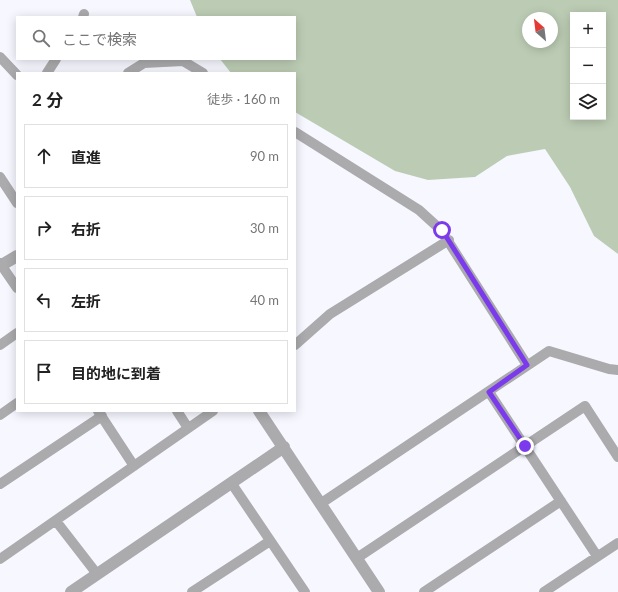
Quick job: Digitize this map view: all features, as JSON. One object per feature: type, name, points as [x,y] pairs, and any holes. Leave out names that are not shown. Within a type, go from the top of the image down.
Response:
[{"type":"street","points":[[0,57],[16,74]]},
{"type":"street","points":[[48,72],[55,60]]},
{"type":"street","points":[[130,72],[144,63],[183,61],[201,72]]},
{"type":"street","points":[[296,133],[419,210],[442,230],[527,365]]},
{"type":"street","points":[[0,177],[16,201]]},
{"type":"street","points":[[296,344],[330,314],[449,240]]},
{"type":"street","points":[[16,256],[0,264],[16,287]]},
{"type":"street","points":[[0,345],[16,334]]},
{"type":"street","points":[[320,504],[549,351],[609,369],[618,370]]},
{"type":"street","points":[[489,392],[597,556]]},
{"type":"street","points":[[0,415],[16,404]]},
{"type":"street","points":[[357,558],[585,406],[618,457]]},
{"type":"street","points":[[178,412],[188,428]]},
{"type":"street","points":[[0,559],[212,412]]},
{"type":"street","points":[[260,412],[380,592]]},
{"type":"street","points":[[0,484],[100,414],[134,466]]},
{"type":"street","points":[[77,590],[97,574],[232,484],[284,447]]},
{"type":"street","points":[[232,484],[304,592]]},
{"type":"street","points":[[424,592],[561,501]]},
{"type":"street","points":[[56,521],[97,574]]},
{"type":"street","points":[[192,592],[270,540]]},
{"type":"street","points":[[544,592],[618,543]]},
{"type":"green space","points":[[190,0],[618,0],[618,254],[594,236],[570,187],[545,149],[507,156],[475,177],[428,180],[395,171],[296,113],[296,72],[230,72],[221,60],[296,60],[296,16],[197,16]]},
{"type":"route","points":[[442,230],[527,365],[489,392],[525,446]]}]
